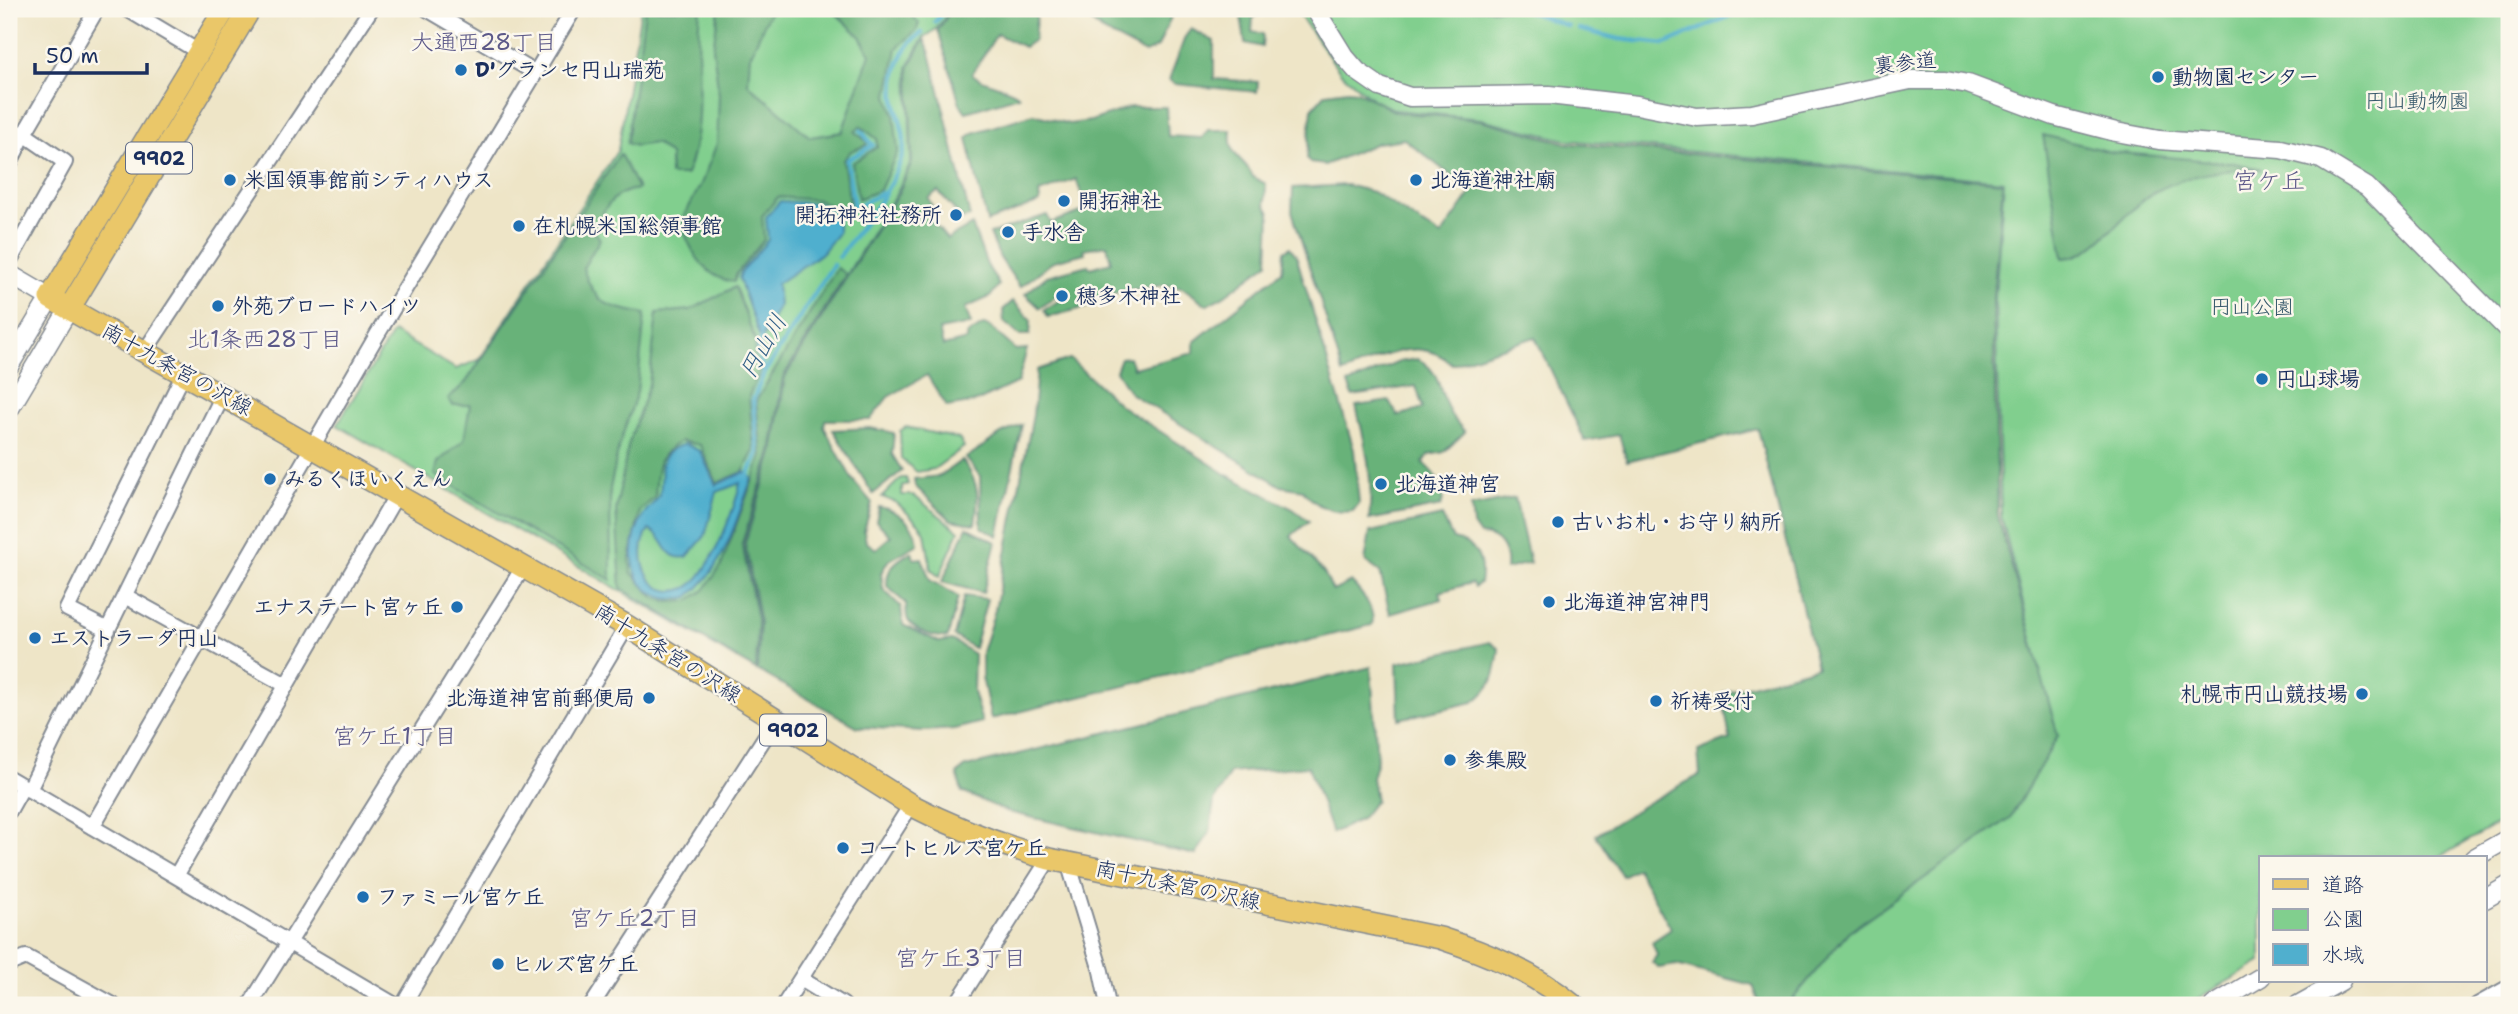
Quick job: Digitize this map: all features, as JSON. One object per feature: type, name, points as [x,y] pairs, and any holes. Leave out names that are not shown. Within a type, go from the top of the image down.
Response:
[{"type":"main road","name":"9902","points":[[50,298],[225,9]]},
{"type":"main road","name":"9902","points":[[69,309],[250,9]]},
{"type":"main road","name":"南十九条宮の沢線","points":[[50,298],[627,626],[911,806],[956,828],[1000,845],[1058,860],[1440,938],[1491,954],[1536,978],[1573,1005]]},
{"type":"street","points":[[9,165],[24,134],[97,9]]},
{"type":"street","points":[[127,9],[199,52]]},
{"type":"street","points":[[145,351],[371,9]]},
{"type":"street","points":[[427,9],[534,72]]},
{"type":"street","points":[[92,827],[313,446],[574,9]]},
{"type":"street","name":"裏参道","points":[[1315,9],[1344,56],[1357,71],[1380,87],[1410,97],[1549,95],[1637,105],[1697,117],[1752,114],[1910,80],[1946,80],[1968,84],[2054,116],[2116,132],[2159,140],[2281,149],[2321,159],[2367,187],[2509,331]]},
{"type":"street","points":[[9,130],[24,134],[65,162],[9,262]]},
{"type":"street","points":[[9,274],[50,298],[9,366]]},
{"type":"street","points":[[9,410],[69,309]]},
{"type":"street","points":[[108,630],[67,610],[184,373]]},
{"type":"street","points":[[9,811],[26,788],[108,630],[223,396]]},
{"type":"street","points":[[176,876],[397,494]]},
{"type":"street","points":[[250,1005],[524,566]]},
{"type":"street","points":[[125,596],[286,685]]},
{"type":"street","points":[[403,1005],[627,626]]},
{"type":"street","points":[[593,1005],[776,720]]},
{"type":"street","points":[[9,778],[396,1005]]},
{"type":"street","points":[[784,1005],[911,806]]},
{"type":"street","points":[[2478,856],[2509,838]]},
{"type":"street","points":[[956,1005],[1058,860]]},
{"type":"street","points":[[1058,860],[1101,971],[1108,1005]]},
{"type":"street","points":[[2486,898],[2509,885]]},
{"type":"street","points":[[9,964],[26,957],[113,1005]]},
{"type":"street","points":[[2214,1005],[2259,978]]},
{"type":"street","points":[[801,979],[843,1005]]},
{"type":"street","points":[[2298,1005],[2339,982]]},
{"type":"street","points":[[2477,1005],[2509,987]]},
{"type":"green space","points":[[641,9],[951,9],[936,29],[923,39],[908,67],[911,162],[896,194],[784,377],[772,452],[743,543],[759,624],[756,670],[337,425],[393,332],[456,369],[479,360],[618,150]]},
{"type":"green space","points":[[645,9],[700,9],[698,115],[692,156],[686,175],[670,175],[670,155],[655,143],[635,146],[627,143]]},
{"type":"green space","points":[[719,9],[771,9],[750,56],[748,84],[810,137],[842,132],[870,54],[859,35],[831,9],[907,10],[919,23],[917,30],[897,48],[888,95],[894,114],[898,151],[880,190],[858,199],[852,163],[877,147],[877,139],[860,126],[855,132],[868,142],[867,145],[851,151],[843,160],[850,204],[837,211],[820,200],[778,197],[762,216],[764,240],[737,273],[734,282],[714,275],[706,268],[688,242],[681,222],[701,184],[717,143],[719,95],[713,48]]},
{"type":"green space","points":[[952,9],[1037,9],[1034,40],[1024,47],[997,34],[972,74],[1019,96],[966,112],[960,104],[938,30]]},
{"type":"green space","points":[[1077,9],[1165,9],[1171,17],[1158,47],[1145,53],[1101,30]]},
{"type":"green space","points":[[1240,9],[1264,10],[1253,18],[1252,32],[1263,34],[1262,47],[1245,43]]},
{"type":"green space","name":"円山公園","points":[[1295,9],[2509,9],[2509,817],[2441,856],[2259,856],[2259,963],[2187,1005],[1790,1005],[1835,922],[2039,666],[2001,516],[1995,298],[2004,181],[1566,140],[1481,119],[1396,110],[1375,101],[1341,73]]},
{"type":"green space","points":[[1191,29],[1214,41],[1214,79],[1258,82],[1257,92],[1175,84],[1169,80],[1185,37]]},
{"type":"green space","points":[[924,39],[930,53],[970,217],[962,219],[938,191],[928,198],[933,208],[927,215],[947,239],[972,225],[987,265],[999,285],[990,297],[965,308],[971,324],[939,330],[943,346],[967,340],[967,335],[983,325],[989,326],[1016,350],[1027,349],[1018,382],[976,402],[947,407],[927,375],[888,397],[870,420],[825,420],[824,427],[852,479],[872,503],[864,531],[866,542],[876,549],[891,536],[876,521],[879,507],[893,511],[905,519],[917,537],[918,544],[888,561],[881,573],[883,589],[901,607],[903,625],[939,642],[952,640],[974,654],[973,692],[982,722],[955,729],[924,731],[858,727],[757,670],[760,623],[745,543],[773,453],[785,377],[898,194],[912,162],[909,68]]},
{"type":"green space","points":[[1357,91],[1396,112],[1481,120],[1566,143],[2003,182],[1993,298],[1998,516],[2058,736],[2010,818],[1848,932],[1788,1005],[1760,1005],[1753,985],[1676,965],[1659,968],[1652,962],[1657,955],[1652,942],[1671,929],[1637,868],[1622,876],[1596,835],[1700,775],[1698,751],[1730,739],[1722,693],[1817,667],[1758,429],[1627,461],[1619,435],[1585,441],[1535,337],[1452,364],[1425,350],[1412,350],[1385,356],[1343,373],[1292,211],[1293,188],[1347,185],[1373,192],[1441,236],[1472,192],[1404,139],[1377,143],[1325,165],[1310,163],[1307,158],[1312,109],[1326,93]]},
{"type":"green space","points":[[1131,107],[1166,107],[1168,136],[1202,138],[1208,130],[1231,130],[1235,153],[1253,177],[1266,184],[1265,204],[1270,213],[1268,263],[1224,296],[1207,305],[1182,287],[1164,285],[1122,291],[1098,298],[1087,307],[1048,317],[1044,310],[1066,296],[1063,291],[1040,308],[1025,294],[1047,276],[1111,262],[1107,245],[1084,249],[1085,253],[1054,261],[1020,287],[1000,258],[990,234],[1047,215],[1051,223],[1087,210],[1076,179],[1039,193],[1040,202],[987,222],[967,138],[973,133],[1034,114],[1069,124],[1091,121]]},
{"type":"green space","points":[[2043,135],[2111,152],[2234,163],[2262,169],[2206,174],[2165,187],[2142,200],[2087,251],[2063,258]]},
{"type":"green space","points":[[620,154],[638,189],[622,194],[610,202],[593,229],[600,239],[583,268],[593,291],[605,303],[645,314],[637,392],[619,446],[610,489],[611,580],[435,475],[438,462],[464,440],[470,405],[453,405],[448,399],[466,382]]},
{"type":"green space","points":[[1290,247],[1296,255],[1354,450],[1359,503],[1353,511],[1325,508],[1313,501],[1303,490],[1281,486],[1130,393],[1116,371],[1121,358],[1129,357],[1133,368],[1194,353],[1194,342],[1282,271],[1284,251]]},
{"type":"green space","points":[[837,268],[846,274],[783,377],[771,452],[742,543],[758,624],[756,670],[621,588],[616,510],[628,446],[649,384],[657,313],[690,310],[735,287],[756,342],[755,356],[760,372],[749,396],[754,451],[743,472],[717,483],[700,445],[681,441],[672,447],[661,458],[655,497],[640,511],[630,559],[631,572],[655,598],[670,602],[688,601],[704,590],[721,566],[762,455],[756,401]]},
{"type":"green space","points":[[1013,301],[1031,320],[1030,335],[1019,335],[1004,322],[1003,310]]},
{"type":"green space","points":[[1070,359],[1121,406],[1229,476],[1293,509],[1309,521],[1291,536],[1324,573],[1333,591],[1351,582],[1355,586],[1370,607],[1372,625],[991,719],[982,677],[982,652],[995,610],[1033,415],[1037,370]]},
{"type":"green space","points":[[1417,359],[1431,369],[1451,415],[1465,432],[1444,452],[1429,455],[1423,463],[1442,488],[1441,506],[1369,520],[1370,476],[1356,406],[1389,401],[1398,416],[1423,408],[1416,386],[1353,396],[1348,384],[1399,362]]},
{"type":"green space","points":[[1022,425],[998,536],[981,527],[980,476],[966,458],[1001,434]]},
{"type":"green space","points":[[906,427],[959,439],[964,447],[934,469],[917,472],[901,459],[900,431]]},
{"type":"green space","points":[[870,428],[894,433],[892,454],[902,471],[873,494],[833,430]]},
{"type":"green space","points":[[962,460],[977,490],[975,524],[951,520],[915,486],[914,479],[940,476]]},
{"type":"green space","points":[[901,478],[906,478],[908,484],[902,486],[902,495],[913,495],[959,531],[939,577],[931,569],[925,533],[919,524],[897,503],[882,497]]},
{"type":"green space","points":[[1515,498],[1530,563],[1506,569],[1506,557],[1498,541],[1480,535],[1473,525],[1471,507]]},
{"type":"green space","points":[[1442,516],[1453,539],[1468,544],[1477,554],[1481,567],[1480,583],[1475,587],[1471,583],[1440,592],[1442,599],[1390,614],[1380,572],[1365,561],[1370,532]]},
{"type":"green space","points":[[967,527],[996,542],[983,593],[942,582]]},
{"type":"green space","points":[[912,552],[914,559],[922,558],[930,580],[958,597],[948,637],[927,634],[912,625],[907,618],[906,604],[887,586],[888,574],[893,565]]},
{"type":"green space","points":[[964,596],[987,599],[974,648],[954,636]]},
{"type":"green space","points":[[1490,642],[1499,649],[1497,665],[1490,685],[1480,697],[1473,702],[1399,719],[1397,663]]},
{"type":"green space","points":[[1371,667],[1377,760],[1372,778],[1376,800],[1361,819],[1332,833],[1308,766],[1230,773],[1214,801],[1210,831],[1196,855],[1008,812],[962,792],[957,774],[966,767]]},
{"type":"water","points":[[780,201],[820,204],[838,217],[838,233],[822,253],[777,284],[779,305],[761,341],[739,279],[741,272],[768,240],[766,217]]},
{"type":"water","points":[[685,444],[700,451],[716,485],[745,472],[752,478],[720,558],[701,586],[688,597],[677,599],[662,597],[647,589],[640,582],[633,563],[636,532],[646,512],[658,497],[663,460],[674,449]],"holes":[[[740,483],[720,541],[695,582],[686,588],[673,591],[662,589],[654,583],[643,564],[642,552],[649,530],[659,537],[673,555],[687,557],[705,536],[717,492]]]},
{"type":"waterway","name":"円山川","points":[[935,22],[945,9]]},
{"type":"waterway","name":"円山川","points":[[1521,9],[1568,26]]},
{"type":"waterway","name":"円山川","points":[[1579,29],[1619,39],[1665,44],[1746,9]]},
{"type":"waterway","name":"円山川","points":[[839,257],[876,207],[899,166],[904,139],[895,99],[895,80],[903,53],[922,33]]},
{"type":"waterway","points":[[854,207],[847,160],[873,145],[861,131]]},
{"type":"waterway","points":[[834,219],[882,193]]},
{"type":"waterway","name":"円山川","points":[[743,478],[748,476],[758,452],[753,400],[764,373],[833,265]]},
{"type":"waterway","points":[[761,339],[758,349],[764,373]]},
{"type":"place","name":"D'グランセ円山瑞苑","points":[[461,70]]},
{"type":"place","name":"動物園センター","points":[[2158,77]]},
{"type":"place","name":"米国領事館前シティハウス","points":[[230,180]]},
{"type":"place","name":"北海道神社廟","points":[[1416,180]]},
{"type":"place","name":"開拓神社","points":[[1064,201]]},
{"type":"place","name":"開拓神社社務所","points":[[956,215]]},
{"type":"place","name":"在札幌米国総領事館","points":[[519,226]]},
{"type":"place","name":"手水舎","points":[[1008,232]]},
{"type":"place","name":"穂多木神社","points":[[1062,296]]},
{"type":"place","name":"外苑ブロードハイツ","points":[[218,306]]},
{"type":"place","name":"円山球場","points":[[2262,379]]},
{"type":"place","name":"みるくほいくえん","points":[[270,479]]},
{"type":"place","name":"北海道神宮","points":[[1381,484]]},
{"type":"place","name":"古いお札・お守り納所","points":[[1558,522]]},
{"type":"place","name":"北海道神宮神門","points":[[1549,602]]},
{"type":"place","name":"エナステート宮ヶ丘","points":[[457,607]]},
{"type":"place","name":"エストラーダ円山","points":[[35,638]]},
{"type":"place","name":"札幌市円山競技場","points":[[2362,694]]},
{"type":"place","name":"北海道神宮前郵便局","points":[[649,698]]},
{"type":"place","name":"祈祷受付","points":[[1656,701]]},
{"type":"place","name":"参集殿","points":[[1450,760]]},
{"type":"place","name":"コートヒルズ宮ケ丘","points":[[843,848]]},
{"type":"place","name":"ファミール宮ケ丘","points":[[363,897]]},
{"type":"place","name":"ヒルズ宮ケ丘","points":[[498,964]]},
{"type":"district","name":"大通西28丁目","points":[[484,42]]},
{"type":"district","name":"宮ケ丘","points":[[2269,181]]},
{"type":"district","name":"北1条西28丁目","points":[[265,339]]},
{"type":"district","name":"宮ケ丘1丁目","points":[[395,736]]},
{"type":"district","name":"宮ケ丘2丁目","points":[[635,918]]},
{"type":"district","name":"宮ケ丘3丁目","points":[[961,958]]},
{"type":"park label","name":"円山動物園","points":[[2417,101]]}]
